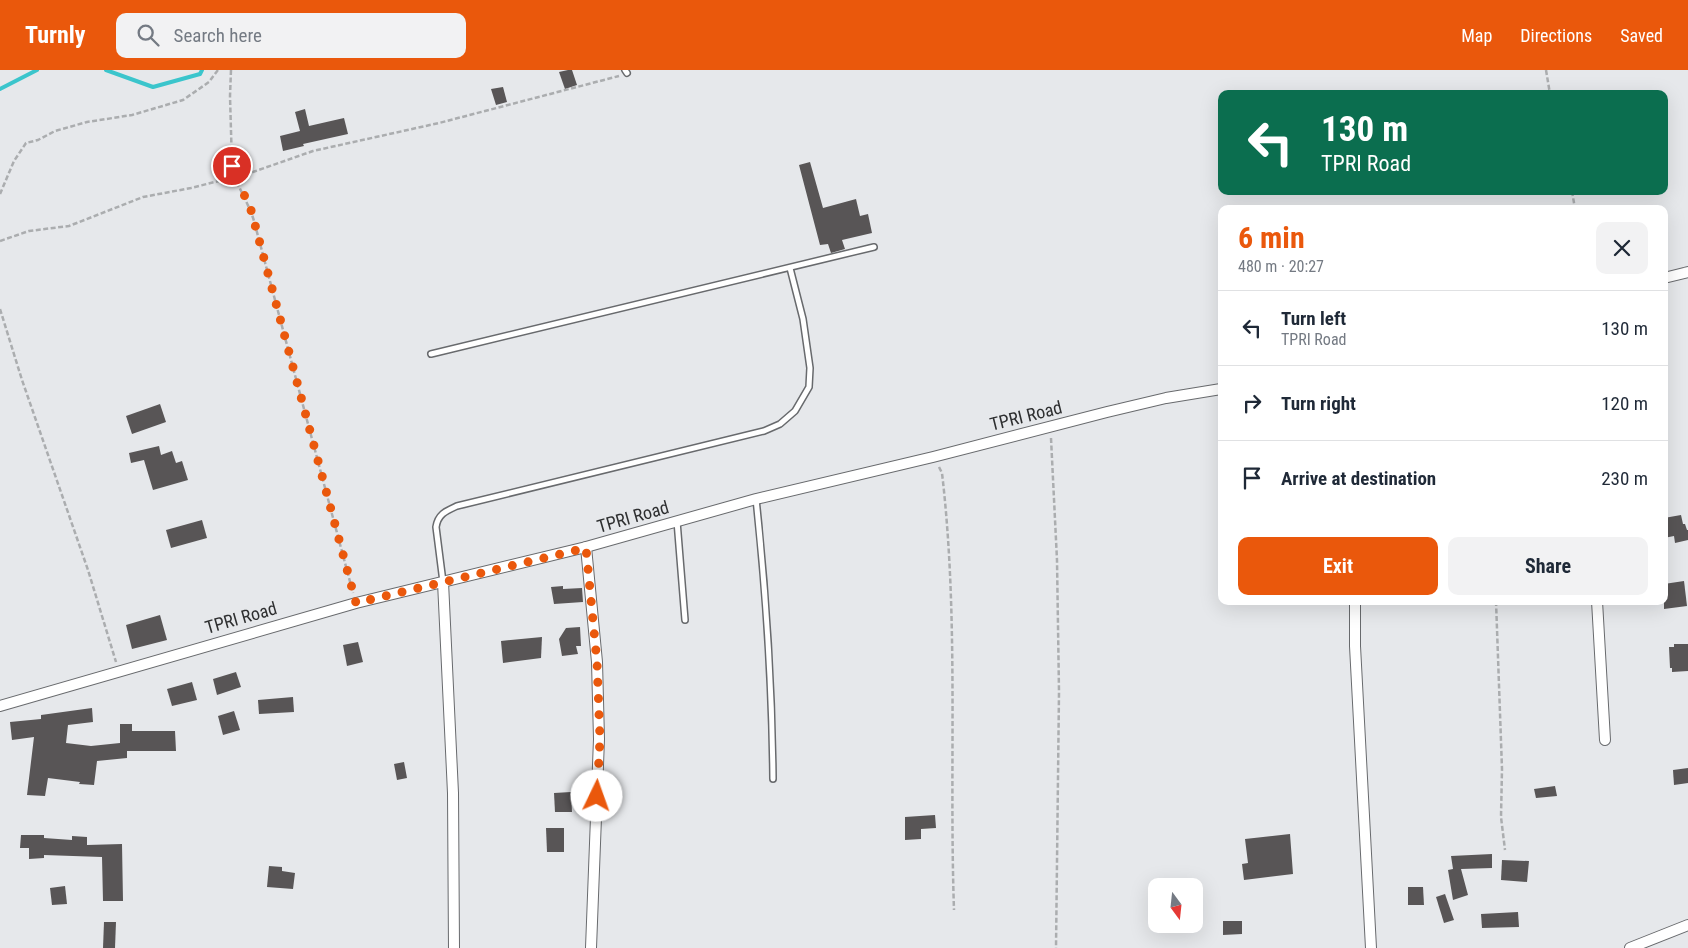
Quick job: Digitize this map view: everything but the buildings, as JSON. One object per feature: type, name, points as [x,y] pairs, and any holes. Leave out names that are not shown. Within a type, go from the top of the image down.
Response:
[{"type":"street","points":[[1668,277],[1688,272]]},
{"type":"street","name":"TPRI Road","points":[[0,706],[118,670],[356,603],[586,548],[756,499],[933,457],[1166,398],[1218,389]]},
{"type":"street","points":[[586,548],[597,662],[600,739],[591,948]]},
{"type":"street","points":[[443,582],[453,792],[454,948]]},
{"type":"street","points":[[1355,605],[1355,655],[1371,948]]},
{"type":"street","points":[[1597,605],[1605,740]]},
{"type":"street","points":[[1630,948],[1688,925]]},
{"type":"lane","points":[[431,354],[874,248]]},
{"type":"lane","points":[[443,582],[436,527],[437,519],[442,513],[457,506],[764,431],[780,424],[795,411],[809,387],[810,368],[803,319],[790,268]]},
{"type":"lane","points":[[756,499],[769,663],[773,779]]},
{"type":"lane","points":[[677,521],[685,620]]},
{"type":"path","points":[[0,194],[14,161],[26,144],[55,131],[87,122],[132,115],[183,100],[209,82],[218,70]]},
{"type":"path","points":[[231,70],[230,96],[234,176],[239,189],[249,203],[356,603]]},
{"type":"path","points":[[1546,70],[1549,90]]},
{"type":"path","points":[[0,241],[29,231],[69,226],[143,197],[250,173],[313,151],[439,123],[595,83],[626,72]]},
{"type":"path","points":[[0,309],[25,389],[88,570],[118,670]]},
{"type":"path","points":[[1050,427],[1057,560],[1059,692],[1056,948]]},
{"type":"path","points":[[933,457],[942,473],[947,516],[952,601],[954,910]]},
{"type":"path","points":[[1496,605],[1502,769],[1501,817],[1505,850]]},
{"type":"waterway","points":[[0,89],[37,70]]},
{"type":"waterway","points":[[106,70],[153,87],[200,74],[202,70]]},
{"type":"route","points":[[232,166],[239,189],[249,203],[356,603],[586,548],[597,662],[600,739],[597,796]]}]
